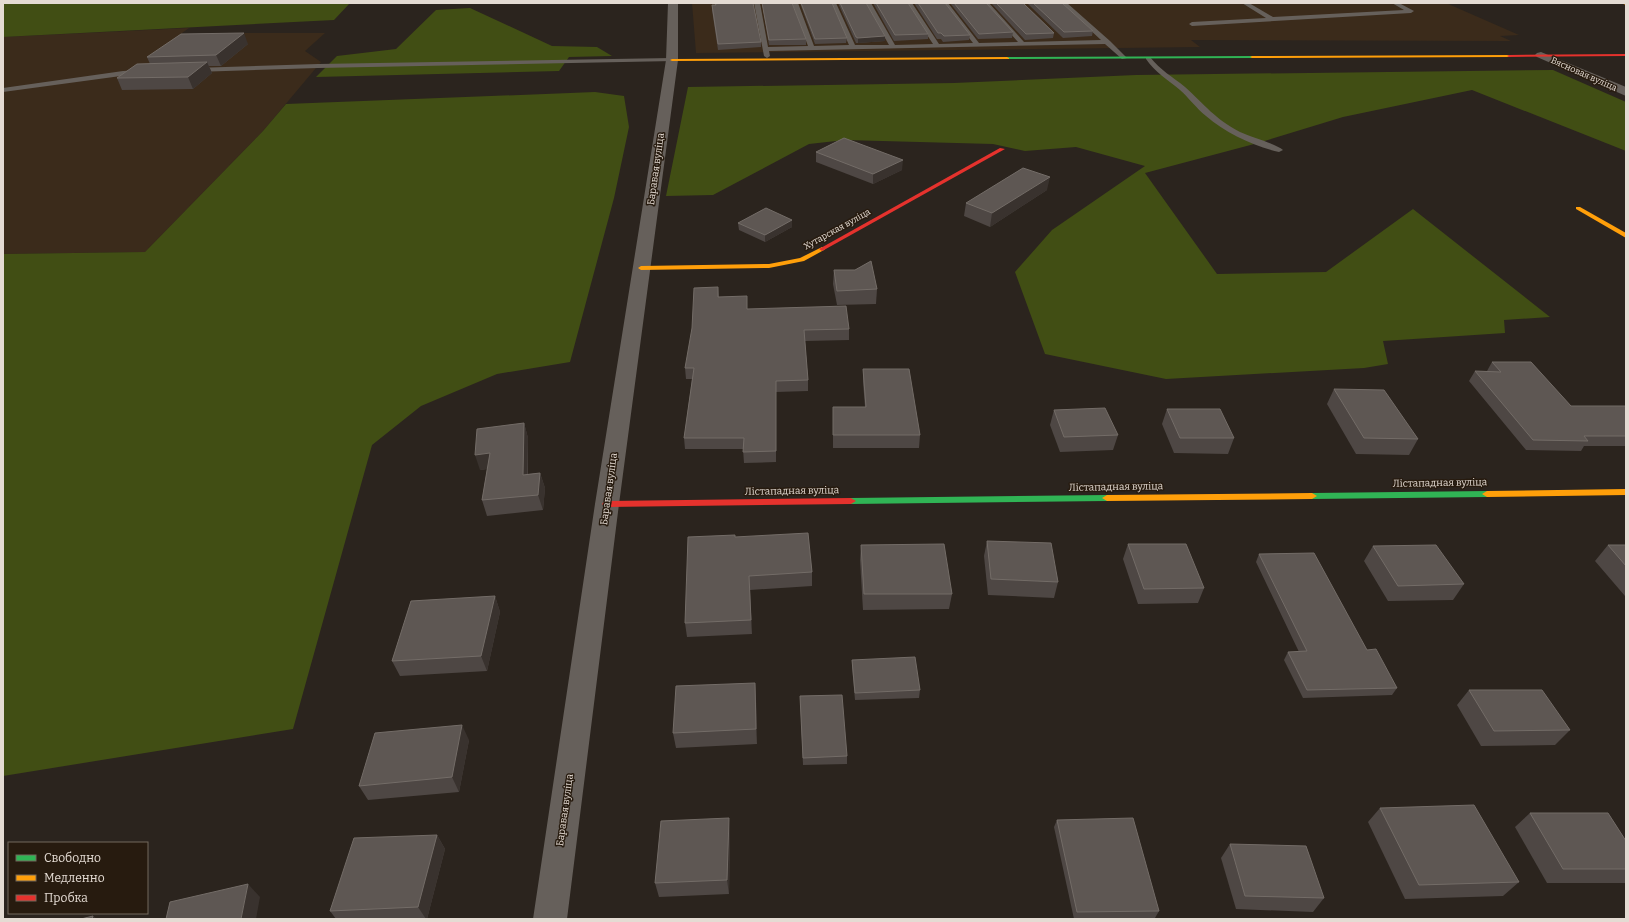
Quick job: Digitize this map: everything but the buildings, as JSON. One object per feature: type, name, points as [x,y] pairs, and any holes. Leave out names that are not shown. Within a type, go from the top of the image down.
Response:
[{"type":"street","name":"Баравая вуліца","points":[[550,919],[606,504],[672,60],[673,3]]},
{"type":"street","name":"Вясновая вуліца","points":[[1541,55],[1626,92]]},
{"type":"street","points":[[672,60],[1626,55]]},
{"type":"street","name":"Хутарская вуліца","points":[[641,268],[769,266],[802,260],[1002,149]]},
{"type":"street","points":[[1578,208],[1626,236]]},
{"type":"street","name":"Лістападная вуліца","points":[[606,504],[1626,492]]},
{"type":"lane","points":[[757,3],[767,59]]},
{"type":"lane","points":[[795,3],[812,48]]},
{"type":"lane","points":[[833,3],[853,47]]},
{"type":"lane","points":[[868,3],[894,46]]},
{"type":"lane","points":[[909,3],[938,46]]},
{"type":"lane","points":[[945,3],[978,45]]},
{"type":"lane","points":[[986,3],[1023,44]]},
{"type":"lane","points":[[1064,3],[1124,58]]},
{"type":"lane","points":[[1245,3],[1272,19]]},
{"type":"lane","points":[[1192,24],[1411,11],[1395,3]]},
{"type":"lane","points":[[1058,38],[1063,43]]},
{"type":"lane","points":[[766,49],[1108,42]]},
{"type":"lane","points":[[1148,58],[1155,69],[1180,87],[1221,125],[1238,135],[1279,150]]},
{"type":"lane","points":[[184,70],[318,66],[672,60]]},
{"type":"lane","points":[[3,90],[122,72],[145,72]]},
{"type":"shaded area","points":[[692,3],[1446,3],[1519,35],[1500,36],[1511,41],[1191,40],[1200,47],[696,53]]},
{"type":"shaded area","points":[[189,28],[175,38],[239,33],[325,33],[305,51],[321,62],[263,131],[145,252],[3,254],[3,37]]},
{"type":"green space","points":[[3,3],[350,3],[334,20],[3,37]]},
{"type":"green space","points":[[470,8],[552,46],[597,47],[612,56],[569,57],[559,71],[316,77],[337,56],[396,49],[436,10]]},
{"type":"green space","points":[[1553,70],[1626,102],[1626,151],[1472,90],[1343,117],[1258,143],[1145,173],[1217,274],[1326,272],[1413,209],[1550,317],[1504,320],[1505,333],[1383,341],[1388,364],[1364,368],[1166,379],[1045,354],[1015,272],[1052,230],[1145,166],[1076,147],[1025,151],[993,144],[845,140],[809,144],[713,195],[666,196],[688,87],[954,83],[1136,75]]},
{"type":"green space","points":[[595,92],[624,96],[629,127],[614,198],[570,362],[497,374],[421,406],[372,445],[293,729],[3,776],[3,254],[145,252],[263,131],[286,104]]},
{"type":"traffic: fast","points":[[1007,58],[1252,57]]},
{"type":"traffic: fast","points":[[1312,496],[1487,494]]},
{"type":"traffic: fast","points":[[851,501],[1107,498]]},
{"type":"traffic: slow","points":[[1252,57],[1509,56]]},
{"type":"traffic: slow","points":[[672,60],[1007,58]]},
{"type":"traffic: slow","points":[[1578,208],[1626,236]]},
{"type":"traffic: slow","points":[[641,268],[769,266],[802,260],[822,249]]},
{"type":"traffic: slow","points":[[1487,494],[1626,492]]},
{"type":"traffic: slow","points":[[1107,498],[1312,496]]},
{"type":"traffic: jam","points":[[1509,56],[1626,55]]},
{"type":"traffic: jam","points":[[822,249],[1002,149]]},
{"type":"traffic: jam","points":[[607,504],[851,501]]}]
